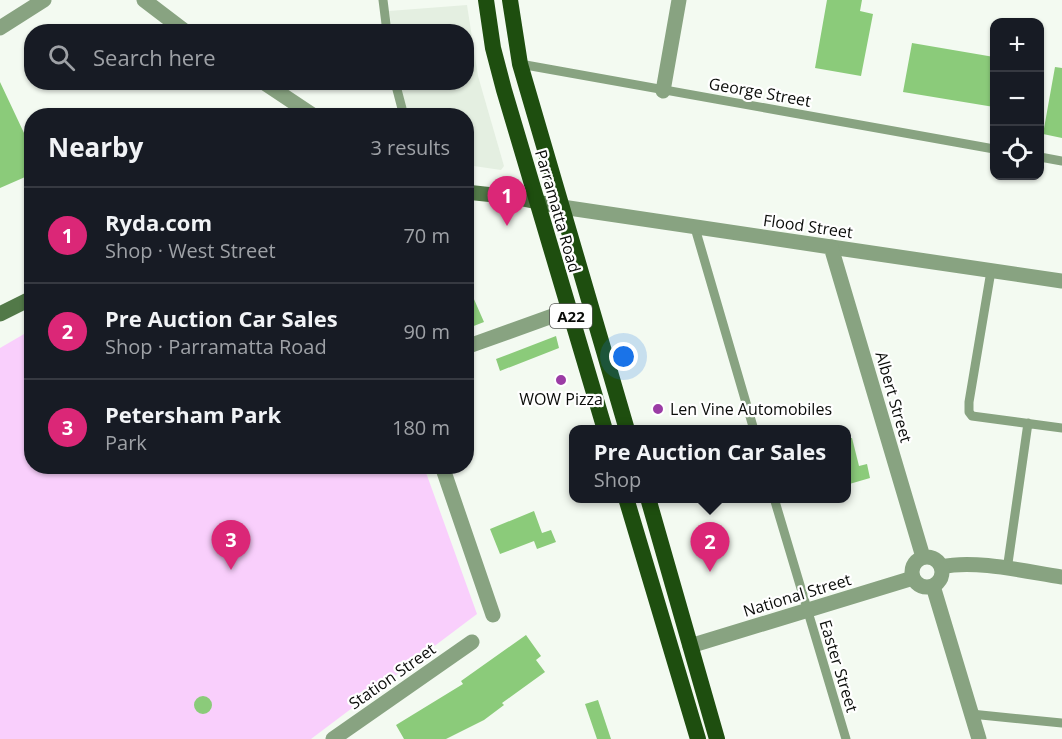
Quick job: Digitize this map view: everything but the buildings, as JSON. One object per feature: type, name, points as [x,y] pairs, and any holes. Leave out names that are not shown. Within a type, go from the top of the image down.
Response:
[{"type":"highway","name":"Parramatta Road","points":[[486,0],[504,90],[550,204],[626,425]]},
{"type":"highway","name":"Parramatta Road","points":[[510,0],[520,64],[550,204],[569,310],[604,425]]},
{"type":"highway","points":[[627,503],[698,739]]},
{"type":"highway","points":[[649,503],[717,739]]},
{"type":"main road","points":[[474,193],[550,204]]},
{"type":"main road","points":[[0,314],[24,302]]},
{"type":"street","points":[[0,28],[44,0]]},
{"type":"street","points":[[144,0],[176,24]]},
{"type":"street","points":[[663,91],[679,0]]},
{"type":"street","points":[[275,90],[302,108]]},
{"type":"street","name":"Flood Street","points":[[550,204],[694,228],[1062,281]]},
{"type":"street","name":"Albert Street","points":[[831,247],[923,557]]},
{"type":"street","points":[[474,344],[569,310]]},
{"type":"street","points":[[445,474],[493,615]]},
{"type":"street","points":[[923,557],[934,558],[942,567],[941,578],[933,586],[924,587],[913,578],[913,568],[923,557]]},
{"type":"street","points":[[942,567],[956,563],[1062,577]]},
{"type":"street","name":"National Street","points":[[690,646],[913,578]]},
{"type":"street","points":[[933,586],[978,739]]},
{"type":"street","name":"Station Street","points":[[333,739],[472,642]]},
{"type":"lane","points":[[382,0],[386,24]]},
{"type":"lane","name":"George Street","points":[[520,64],[990,148]]},
{"type":"lane","points":[[397,90],[402,108]]},
{"type":"lane","points":[[1044,158],[1062,161]]},
{"type":"lane","points":[[694,228],[753,425]]},
{"type":"lane","points":[[991,271],[969,412],[972,416],[1062,428]]},
{"type":"lane","points":[[1008,570],[1028,423]]},
{"type":"lane","name":"Easter Street","points":[[775,503],[846,739]]},
{"type":"lane","points":[[971,714],[1062,723]]},
{"type":"shaded area","points":[[467,5],[470,24],[391,24],[389,11]]},
{"type":"shaded area","points":[[474,50],[478,76],[504,166],[501,170],[474,166],[474,108],[407,108],[401,91],[474,90]]},
{"type":"shaded area","points":[[24,334],[24,474],[427,474],[477,614],[311,739],[0,739],[0,348]]},
{"type":"place","name":"Ryda.com","points":[[507,226]]},
{"type":"place","name":"WOW Pizza","points":[[561,380]]},
{"type":"place","name":"Len Vine Automobiles","points":[[658,409]]},
{"type":"place","name":"Petersham Park","points":[[231,570]]},
{"type":"place","name":"Pre Auction Car Sales","points":[[710,572]]}]
